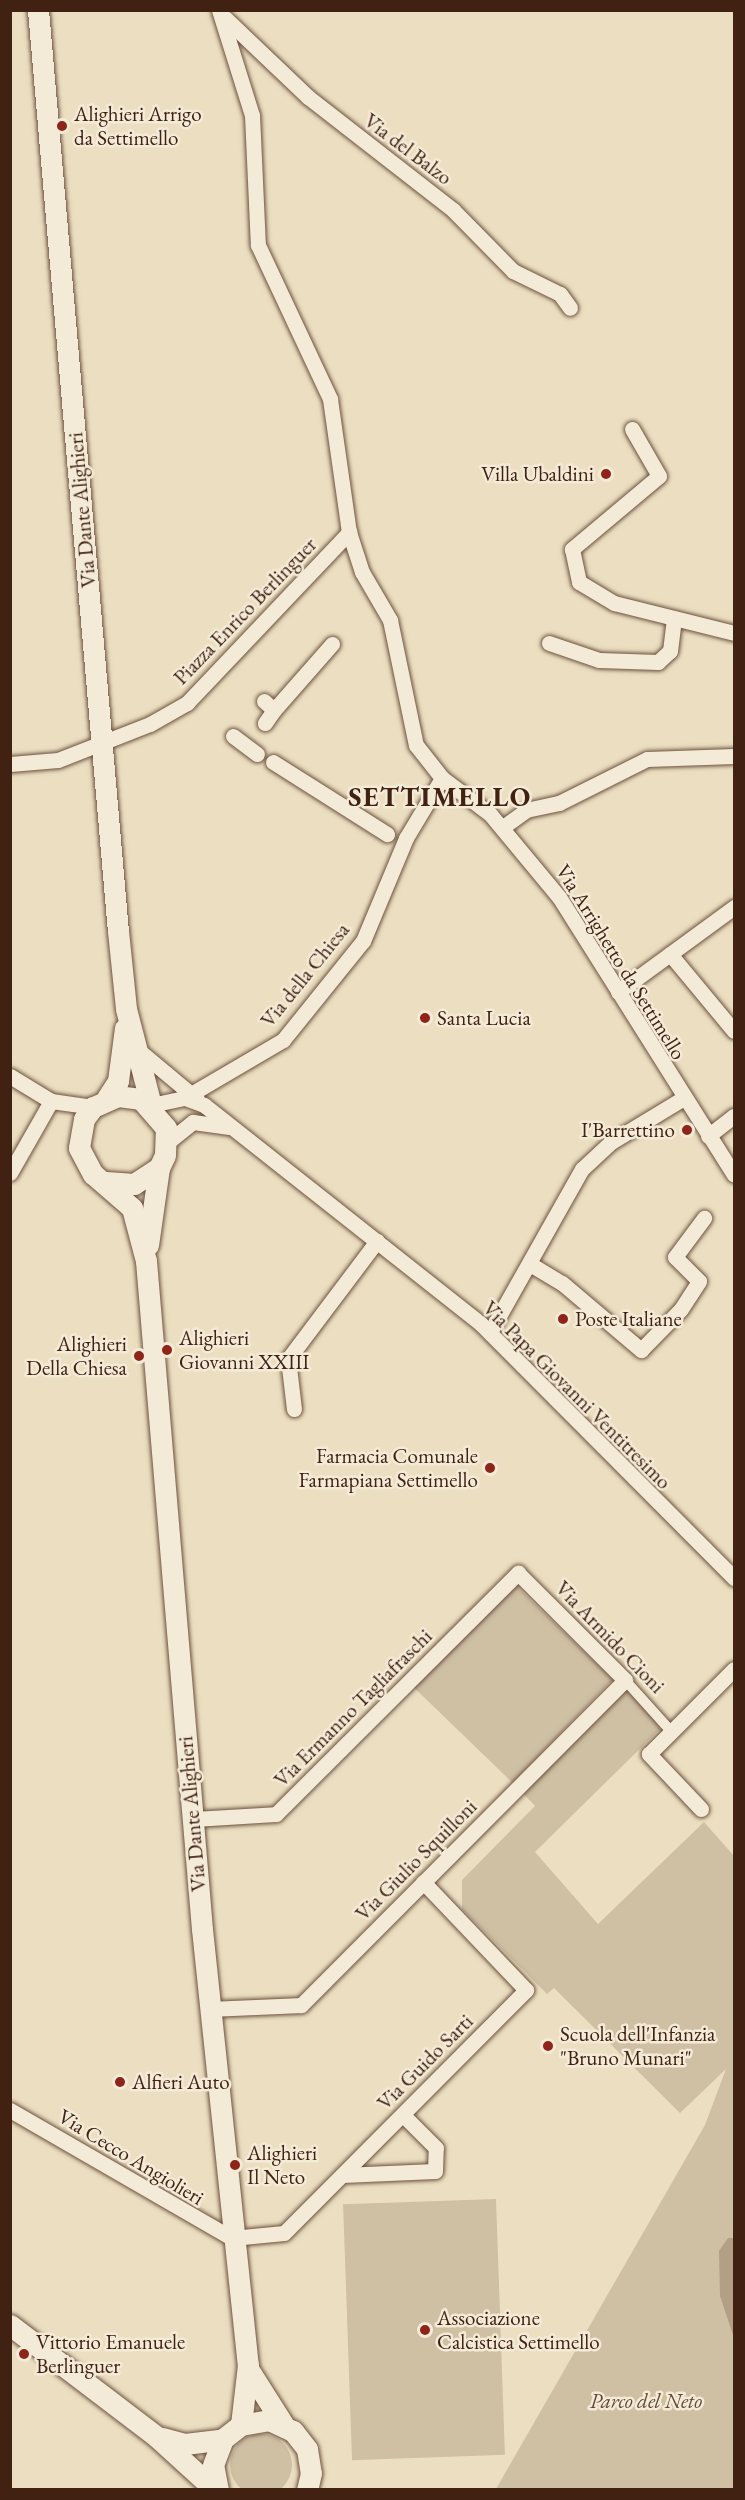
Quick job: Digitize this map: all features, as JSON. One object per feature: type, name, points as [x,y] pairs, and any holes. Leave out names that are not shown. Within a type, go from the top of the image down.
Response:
[{"type":"main road","name":"Via Dante Alighieri","points":[[38,10],[126,1009],[121,1071],[100,1103],[84,1119],[79,1148],[84,1162],[135,1214],[146,1261],[210,2009],[232,2238],[248,2365],[258,2392],[282,2424],[307,2449],[310,2484]]},
{"type":"main road","name":"Via Dante Alighieri","points":[[126,1009],[151,1105],[166,1128],[168,1142],[159,1168],[146,1261]]},
{"type":"main road","points":[[100,1103],[130,1096],[151,1105]]},
{"type":"main road","points":[[106,1182],[135,1184],[159,1168]]},
{"type":"main road","points":[[10,2325],[157,2437],[216,2490]]},
{"type":"main road","name":"Via Dante Alighieri","points":[[241,2425],[248,2365]]},
{"type":"main road","points":[[216,2490],[213,2464],[223,2439],[241,2425],[282,2424]]},
{"type":"main road","points":[[157,2437],[185,2444],[223,2439]]},
{"type":"street","name":"Via del Balzo","points":[[221,13],[316,104],[453,210],[513,271],[560,294],[570,308]]},
{"type":"street","name":"Via Arrighetto da Settimello","points":[[221,13],[252,115],[258,245],[330,399],[349,532],[362,572],[390,620],[416,745],[442,778],[503,827],[559,897],[682,1099],[735,1175]]},
{"type":"street","points":[[632,429],[658,476],[572,549],[573,568],[590,593],[735,633]]},
{"type":"street","name":"Piazza Enrico Berlinguer","points":[[10,764],[58,760],[102,743],[187,703],[229,663],[349,532]]},
{"type":"street","points":[[549,643],[599,660],[658,662],[670,651],[674,618]]},
{"type":"street","points":[[265,723],[269,705],[332,644]]},
{"type":"street","points":[[233,736],[258,754]]},
{"type":"street","points":[[503,827],[526,810],[559,803],[647,759],[735,756]]},
{"type":"street","points":[[273,762],[396,839]]},
{"type":"street","name":"Via della Chiesa","points":[[191,1094],[283,1040],[363,941],[396,839],[442,778]]},
{"type":"street","points":[[618,992],[735,907]]},
{"type":"street","points":[[670,954],[735,1031]]},
{"type":"street","name":"Via Papa Giovanni Ventitresimo","points":[[137,1049],[490,1332],[735,1578]]},
{"type":"street","points":[[10,1076],[51,1101],[100,1103]]},
{"type":"street","name":"Via Papa Giovanni Ventitresimo","points":[[151,1105],[185,1098],[204,1105]]},
{"type":"street","points":[[490,1332],[582,1169],[611,1142],[682,1099]]},
{"type":"street","points":[[10,1173],[51,1101]]},
{"type":"street","points":[[708,1136],[735,1116]]},
{"type":"street","name":"Via Papa Giovanni Ventitresimo","points":[[168,1142],[193,1122],[217,1123],[244,1136]]},
{"type":"street","points":[[530,1264],[562,1283],[641,1350],[681,1309],[699,1281],[675,1257],[704,1218]]},
{"type":"street","points":[[294,1409],[288,1359],[377,1241]]},
{"type":"street","name":"Via Ermanno Tagliafraschi","points":[[193,1819],[276,1814],[518,1573]]},
{"type":"street","name":"Via Armido Cioni","points":[[518,1573],[625,1680],[670,1730]]},
{"type":"street","points":[[701,1809],[649,1757],[670,1730],[735,1669]]},
{"type":"street","name":"Via Giulio Squilloni","points":[[210,2009],[302,2005],[625,1680]]},
{"type":"street","name":"Via Guido Sarti","points":[[232,2238],[284,2233],[526,1990],[423,1882]]},
{"type":"street","name":"Via Cecco Angiolieri","points":[[10,2110],[232,2238]]},
{"type":"street","points":[[342,2175],[435,2171],[436,2148],[403,2115]]},
{"type":"green space","points":[[514,1584],[613,1679],[513,1783],[414,1688]]},
{"type":"green space","name":"Parco del Neto","points":[[625,1689],[662,1727],[535,1852],[598,1924],[704,1822],[734,1856],[734,2489],[496,2489],[705,2125],[726,2069],[680,2113],[554,1988],[547,1994],[462,1909],[462,1880],[535,1806],[521,1791]]},
{"type":"green space","name":"Associazione Calcistica Settimello","points":[[496,2199],[505,2455],[352,2460],[343,2204]]},
{"type":"green space","points":[[261,2434],[283,2443],[292,2465],[283,2487],[261,2496],[239,2487],[230,2465],[239,2443]]},
{"type":"shaded area","points":[[728,2238],[734,2238],[734,2338],[720,2296],[719,2251]]},
{"type":"place","name":"Alighieri Arrigo da Settimello","points":[[62,126]]},
{"type":"place","name":"Villa Ubaldini","points":[[606,474]]},
{"type":"place","name":"Santa Lucia","points":[[425,1018]]},
{"type":"place","name":"I'Barrettino","points":[[687,1130]]},
{"type":"place","name":"Poste Italiane","points":[[563,1319]]},
{"type":"place","name":"Alighieri Giovanni XXIII","points":[[167,1350]]},
{"type":"place","name":"Alighieri Della Chiesa","points":[[139,1356]]},
{"type":"place","name":"Farmacia Comunale Farmapiana Settimello","points":[[490,1468]]},
{"type":"place","name":"Scuola dell'Infanzia \"Bruno Munari\"","points":[[548,2046]]},
{"type":"place","name":"Alfieri Auto","points":[[120,2082]]},
{"type":"place","name":"Alighieri Il Neto","points":[[235,2165]]},
{"type":"place","name":"Associazione Calcistica Settimello","points":[[425,2330]]},
{"type":"place","name":"Vittorio Emanuele Berlinguer","points":[[24,2354]]},
{"type":"district","name":"SETTIMELLO","points":[[440,797]]}]
